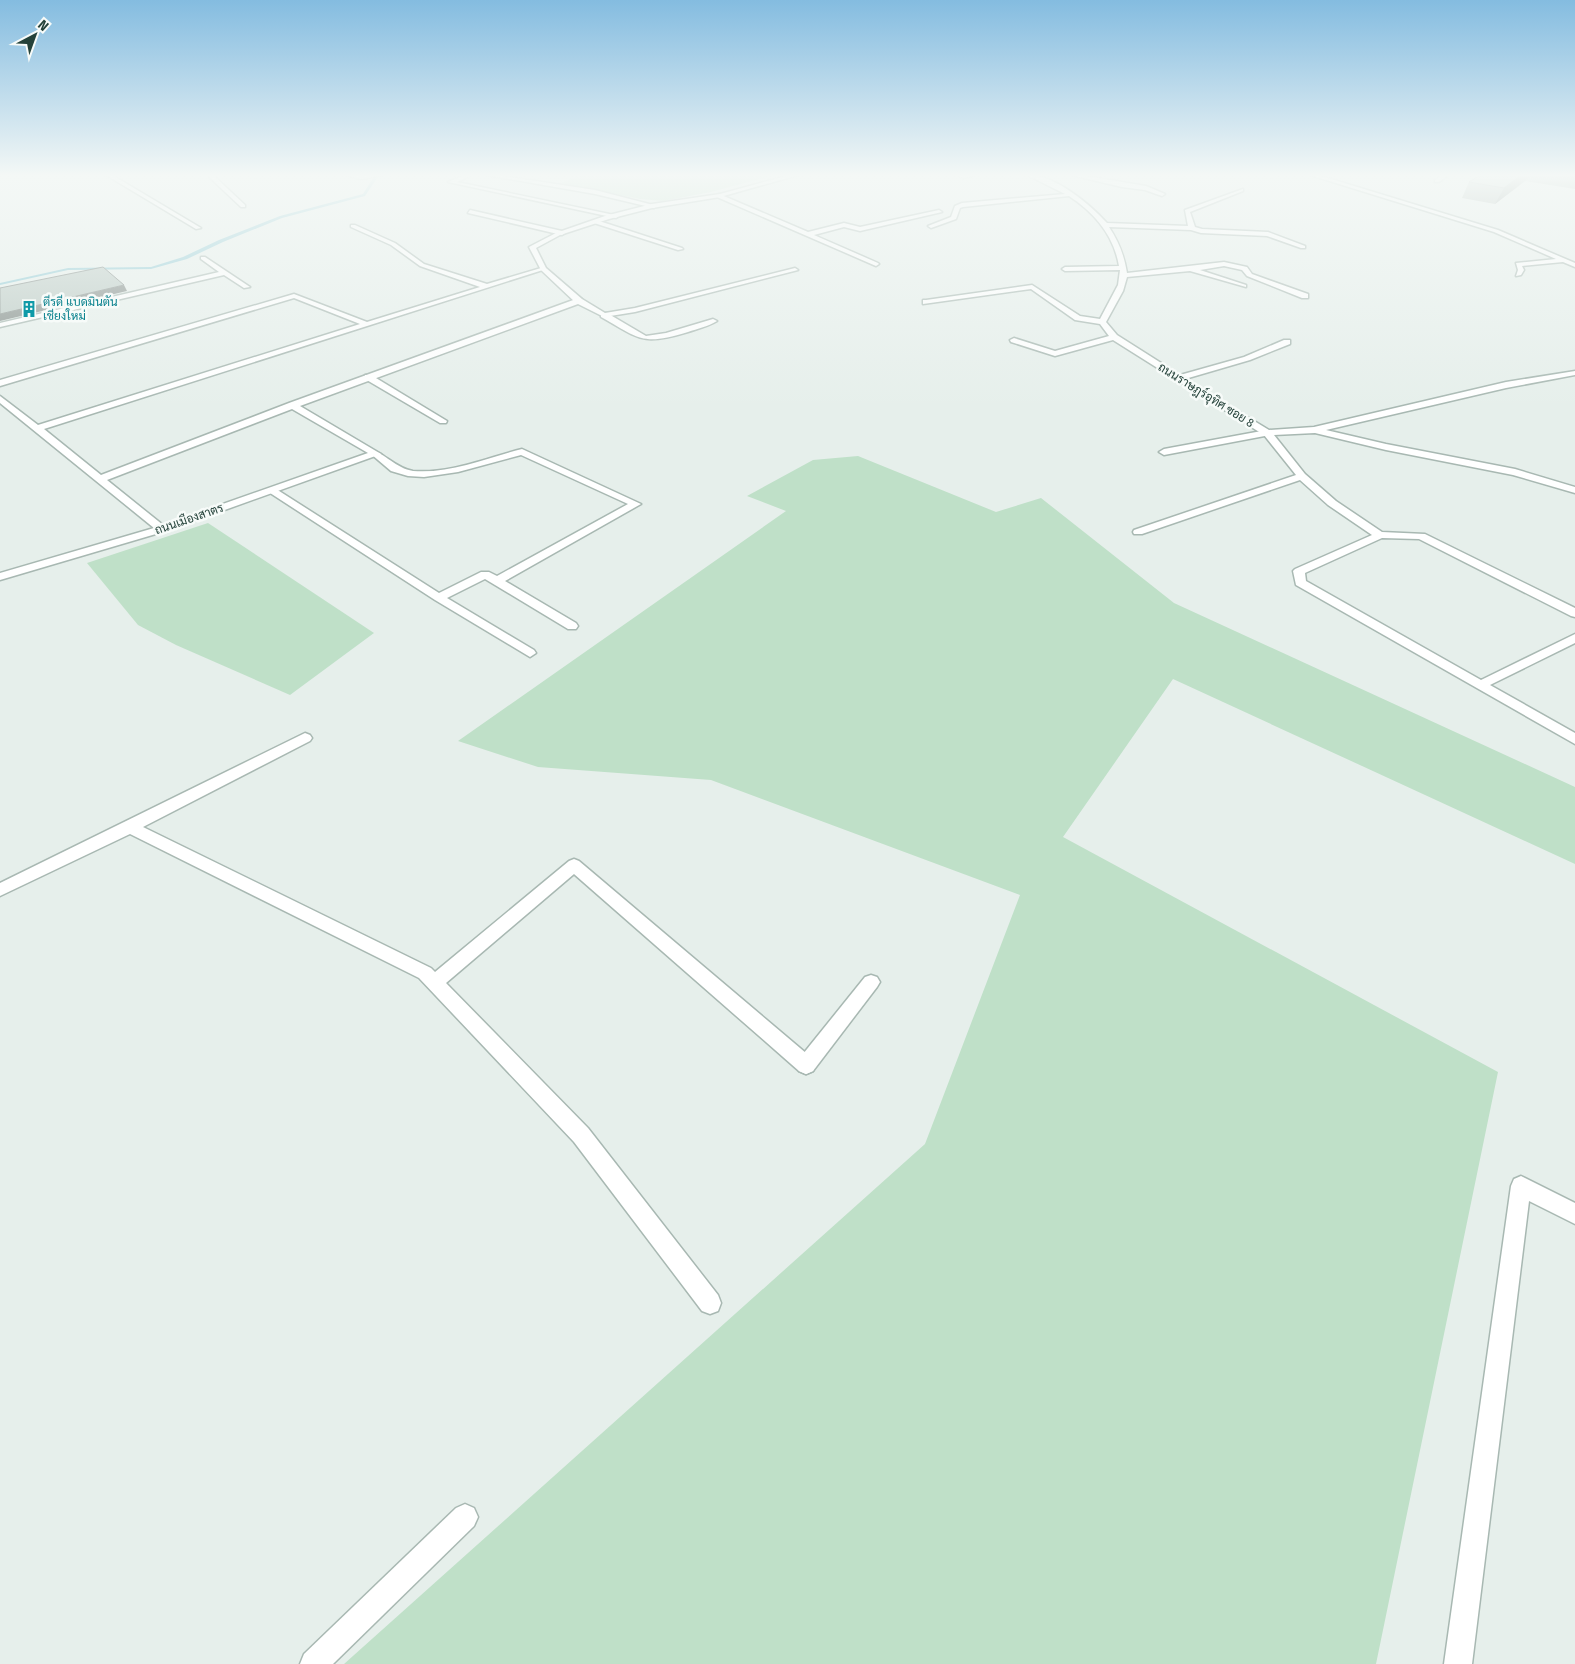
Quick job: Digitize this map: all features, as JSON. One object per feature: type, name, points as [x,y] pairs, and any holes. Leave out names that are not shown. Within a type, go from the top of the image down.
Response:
[{"type":"street","points":[[405,253],[422,265],[485,286]]},
{"type":"street","points":[[535,253],[543,269],[579,301],[639,336],[647,338],[658,337],[713,321]]},
{"type":"street","points":[[851,253],[876,264]]},
{"type":"street","points":[[926,302],[1032,287],[1078,318],[1102,322],[1114,302],[1123,271],[1119,253]]},
{"type":"street","points":[[1546,253],[1575,265]]},
{"type":"street","points":[[203,258],[246,287]]},
{"type":"street","points":[[1518,275],[1521,270],[1518,264],[1565,261]]},
{"type":"street","points":[[1065,269],[1123,271],[1192,269],[1232,264],[1247,269],[1249,275],[1305,296]]},
{"type":"street","points":[[39,428],[543,269]]},
{"type":"street","points":[[1192,269],[1244,286]]},
{"type":"street","points":[[604,315],[635,310],[794,270]]},
{"type":"street","points":[[0,325],[224,273]]},
{"type":"street","points":[[0,383],[294,296],[368,325]]},
{"type":"street","points":[[100,478],[292,405],[579,301]]},
{"type":"street","name":"ถนนราษฎร์อุทิศ ซอย 8","points":[[1102,322],[1114,337],[1267,432],[1314,430],[1506,386],[1575,373]]},
{"type":"street","points":[[1014,340],[1055,354],[1114,337]]},
{"type":"street","points":[[1178,378],[1243,360],[1287,342]]},
{"type":"street","points":[[368,377],[443,421]]},
{"type":"street","points":[[0,398],[162,528]]},
{"type":"street","points":[[292,405],[376,454],[392,468],[405,473],[441,473],[475,466],[522,452],[636,504],[496,581]]},
{"type":"street","points":[[1314,430],[1386,447],[1515,472],[1575,490]]},
{"type":"street","points":[[1164,452],[1267,432],[1302,476],[1332,503],[1380,535]]},
{"type":"street","name":"ถนนเมืองสาตร","points":[[0,577],[162,528],[376,454]]},
{"type":"street","points":[[1138,532],[1302,476]]},
{"type":"street","points":[[272,491],[439,598],[530,653]]},
{"type":"street","points":[[1575,613],[1421,536],[1380,535],[1298,571],[1300,582],[1575,739]]},
{"type":"street","points":[[439,598],[486,574],[572,626]]},
{"type":"street","points":[[1481,684],[1575,638]]},
{"type":"street","points":[[0,890],[130,828],[305,738]]},
{"type":"street","points":[[130,828],[425,973],[581,1135],[710,1303]]},
{"type":"street","points":[[434,983],[574,865],[806,1064],[871,982]]},
{"type":"street","points":[[1458,1664],[1521,1186],[1575,1214]]},
{"type":"street","points":[[314,1664],[465,1517]]},
{"type":"green space","points":[[858,456],[996,512],[1041,498],[1174,603],[1575,787],[1575,864],[1173,679],[1063,837],[1498,1072],[1376,1664],[344,1664],[925,1144],[1020,895],[711,780],[538,767],[458,741],[786,511],[747,496],[813,460]]},
{"type":"green space","points":[[208,523],[374,633],[290,695],[176,645],[138,625],[87,563]]},
{"type":"building","name":"ตีรดี แบดมินตัน เชียงใหม่","points":[[103,267],[124,285],[0,314],[0,288]]},
{"type":"waterway","points":[[0,284],[68,269],[151,268],[196,253]]},
{"type":"place","name":"ตีรดี แบดมินตัน เชียงใหม่","points":[[29,309]]}]
